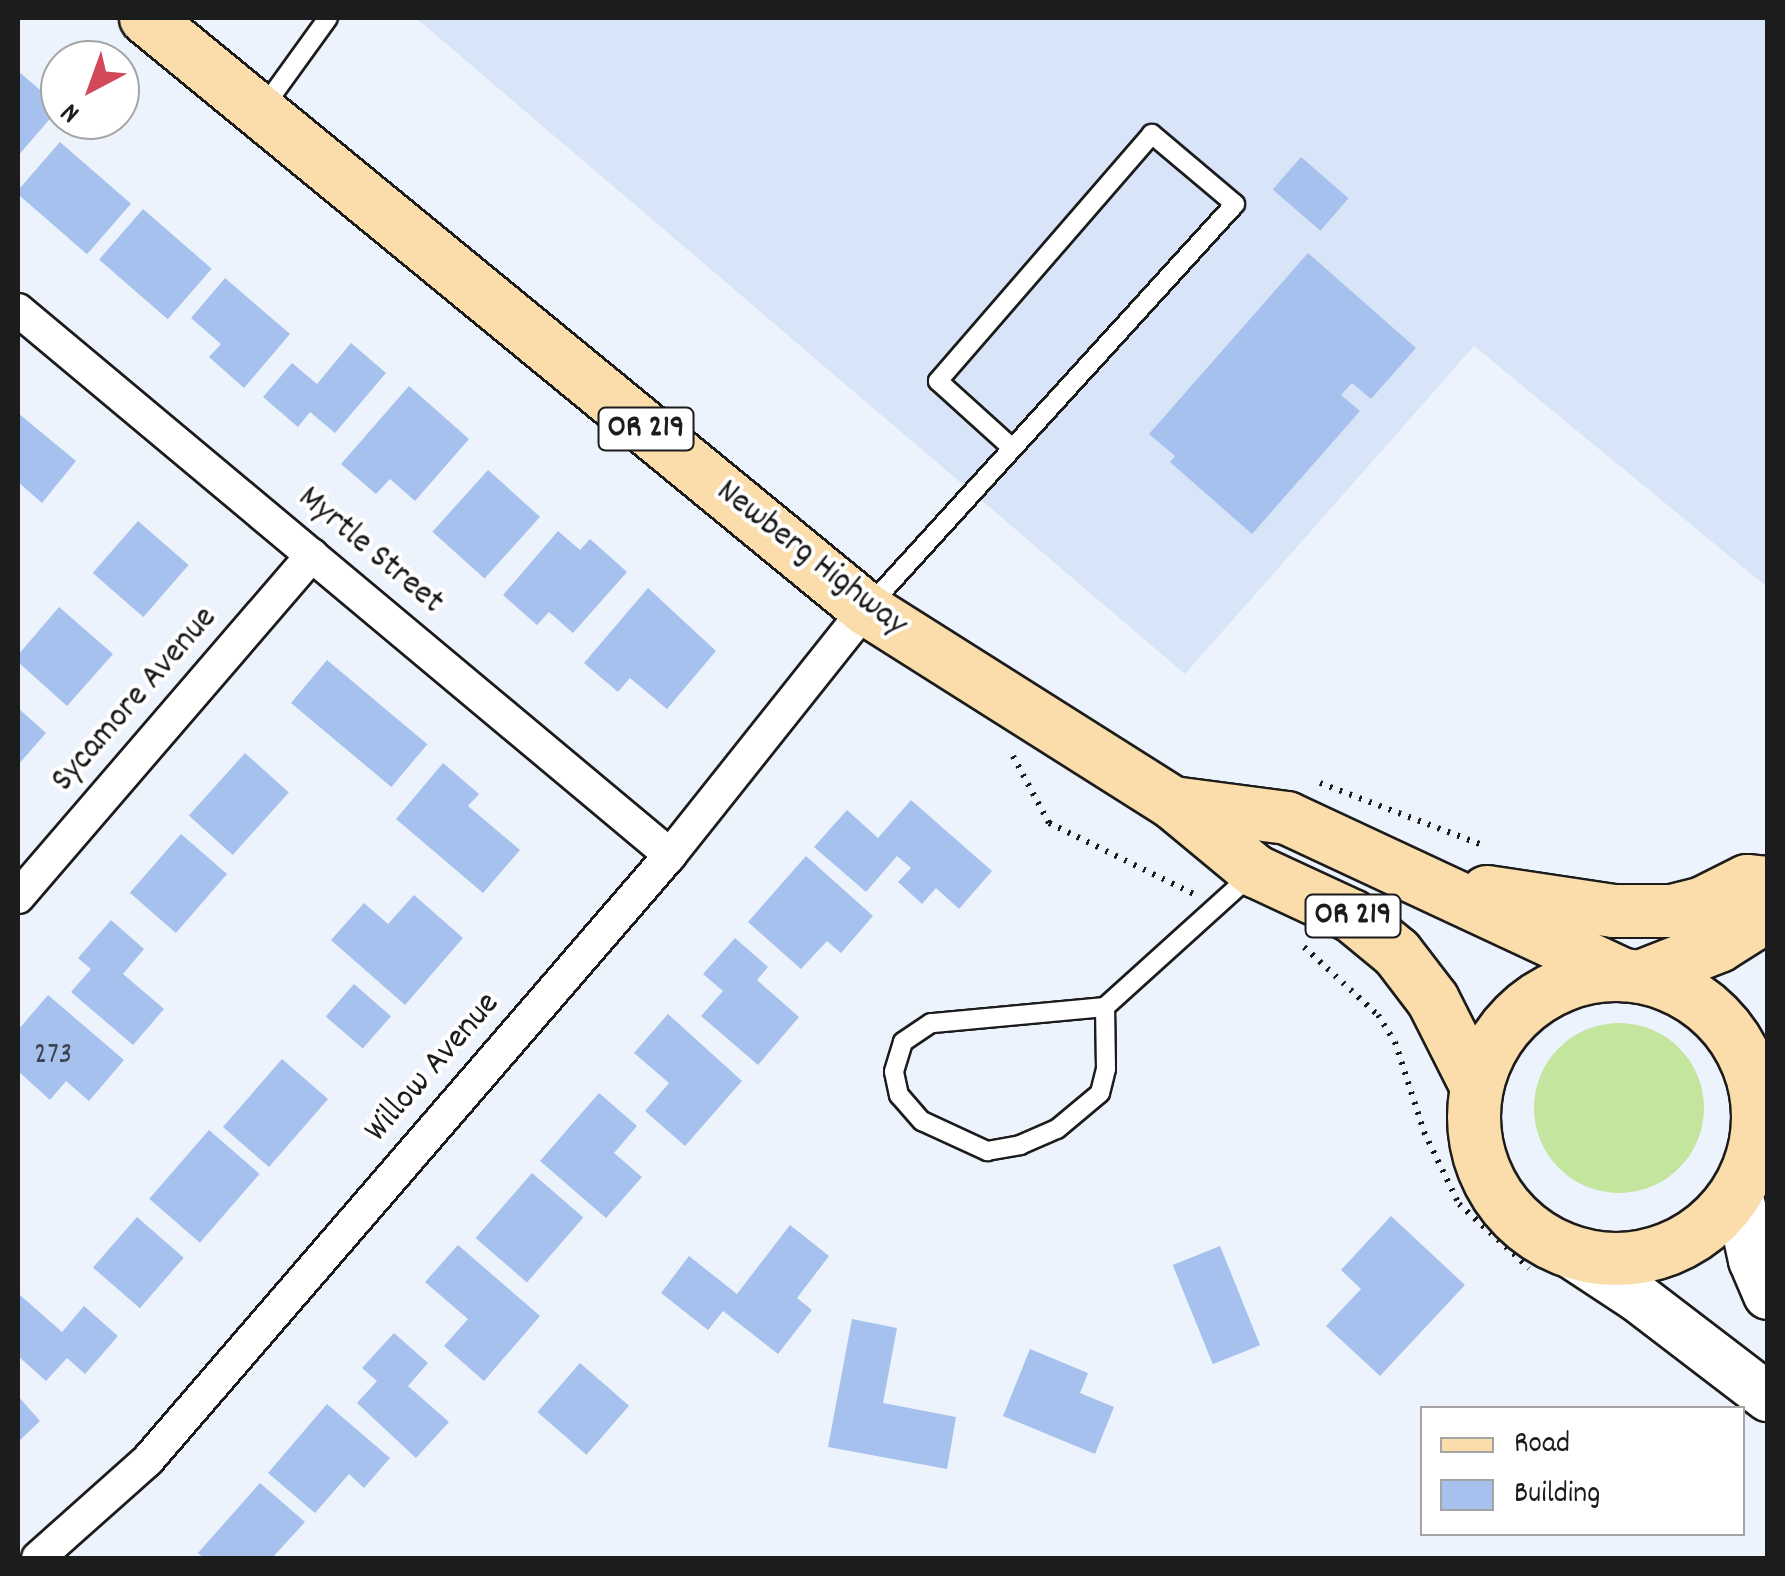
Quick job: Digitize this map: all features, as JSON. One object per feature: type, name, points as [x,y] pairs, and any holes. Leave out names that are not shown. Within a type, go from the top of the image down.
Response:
[{"type":"main road","name":"Newberg Highway","points":[[146,18],[866,609],[1173,803],[1236,888],[1352,916],[1397,953],[1433,1000],[1477,1086]]},
{"type":"main road","name":"Newberg Highway","points":[[1173,803],[1286,818],[1632,976]]},
{"type":"main road","points":[[1417,879],[1614,911],[1672,912],[1704,903],[1747,881],[1768,883]]},
{"type":"main road","points":[[1632,976],[1719,946],[1768,914]]},
{"type":"main road","points":[[1768,1295],[1753,1260],[1753,1161],[1759,1123],[1756,1089],[1745,1057],[1727,1028],[1702,1004],[1673,987],[1632,976],[1595,976],[1542,996],[1500,1034],[1477,1086],[1475,1130],[1486,1172],[1553,1263],[1637,1298],[1768,1397]]},
{"type":"main road","points":[[1553,1263],[1644,1257],[1681,1244],[1713,1222],[1753,1161]]},
{"type":"street","name":"Myrtle Street","points":[[18,310],[670,855]]},
{"type":"street","name":"Sycamore Avenue","points":[[18,897],[312,555]]},
{"type":"street","name":"Willow Avenue","points":[[38,1558],[147,1462],[670,855],[866,609]]},
{"type":"lane","points":[[259,112],[328,18]]},
{"type":"lane","points":[[866,609],[1236,204],[1152,134],[938,381],[1011,447]]},
{"type":"lane","points":[[1104,1007],[1106,1068],[1100,1093],[1057,1129],[1020,1146],[987,1152],[946,1136],[922,1120],[899,1095],[894,1072],[903,1042],[931,1023],[1104,1007],[1236,888]]},
{"type":"path","points":[[1326,782],[1491,848]]},
{"type":"path","points":[[1049,822],[1236,888]]},
{"type":"path","points":[[1294,942],[1345,980],[1378,1014],[1395,1042],[1424,1132],[1460,1204],[1553,1263]]},
{"type":"shaded area","points":[[416,18],[1767,18],[1767,587],[1474,346],[1185,674]]},
{"type":"green space","points":[[1619,1023],[1651,1030],[1679,1048],[1697,1076],[1704,1108],[1697,1140],[1679,1168],[1651,1186],[1619,1193],[1587,1186],[1559,1168],[1541,1140],[1534,1108],[1541,1076],[1559,1048],[1587,1030]]},
{"type":"building","points":[[18,71],[40,90],[40,130],[18,156]]},
{"type":"building","points":[[60,142],[131,204],[87,254],[18,194]]},
{"type":"building","points":[[1301,157],[1349,198],[1320,231],[1273,189]]},
{"type":"building","points":[[143,209],[212,269],[168,319],[99,260]]},
{"type":"building","points":[[1308,253],[1416,348],[1371,399],[1352,383],[1341,395],[1360,411],[1252,534],[1170,462],[1175,456],[1149,434]]},
{"type":"building","points":[[225,278],[290,334],[244,388],[209,357],[221,344],[191,318]]},
{"type":"building","points":[[351,343],[386,373],[335,433],[310,412],[298,427],[263,397],[292,363],[317,384]]},
{"type":"building","points":[[409,386],[469,439],[415,501],[390,479],[376,494],[341,464]]},
{"type":"building","points":[[18,413],[76,461],[42,503],[18,482]]},
{"type":"building","points":[[488,470],[540,517],[484,579],[432,532]]},
{"type":"building","points":[[138,521],[189,565],[143,617],[93,573]]},
{"type":"building","points":[[558,531],[580,550],[590,539],[627,572],[573,633],[549,612],[537,625],[503,595]]},
{"type":"building","points":[[648,588],[716,651],[667,709],[630,678],[618,692],[584,663]]},
{"type":"building","points":[[59,607],[113,654],[67,706],[18,662],[18,655]]},
{"type":"building","points":[[327,660],[427,744],[391,787],[291,703]]},
{"type":"building","points":[[18,708],[46,733],[18,765]]},
{"type":"building","points":[[245,753],[289,792],[233,855],[189,815]]},
{"type":"building","points":[[443,763],[479,794],[468,806],[520,850],[483,893],[396,819]]},
{"type":"building","points":[[911,800],[992,871],[959,909],[936,888],[922,904],[898,882],[911,868],[897,856],[866,892],[814,847],[847,810],[878,838]]},
{"type":"building","points":[[181,834],[227,874],[176,933],[130,893]]},
{"type":"building","points":[[806,856],[873,916],[841,953],[827,941],[801,969],[748,922]]},
{"type":"building","points":[[414,895],[463,938],[405,1005],[331,940],[364,903],[388,924]]},
{"type":"building","points":[[111,920],[144,949],[123,974],[164,1009],[133,1045],[71,992],[91,969],[78,958]]},
{"type":"building","points":[[735,938],[768,967],[757,980],[799,1017],[758,1065],[701,1016],[723,991],[703,974]]},
{"type":"building","points":[[354,984],[391,1016],[363,1049],[326,1016]]},
{"type":"building","points":[[48,995],[124,1060],[89,1101],[66,1081],[50,1100],[18,1071],[18,1030]]},
{"type":"building","points":[[668,1014],[742,1081],[685,1146],[645,1111],[669,1083],[634,1053]]},
{"type":"building","points":[[282,1059],[328,1099],[269,1167],[223,1127]]},
{"type":"building","points":[[599,1093],[637,1126],[614,1153],[642,1177],[606,1218],[540,1161]]},
{"type":"building","points":[[209,1130],[260,1174],[200,1243],[149,1199]]},
{"type":"building","points":[[532,1173],[583,1218],[527,1283],[476,1238]]},
{"type":"building","points":[[1391,1216],[1465,1285],[1380,1376],[1326,1326],[1361,1289],[1341,1270]]},
{"type":"building","points":[[137,1217],[184,1258],[140,1308],[93,1268]]},
{"type":"building","points":[[790,1225],[829,1256],[797,1298],[812,1310],[778,1354],[723,1311],[708,1330],[661,1293],[689,1256],[737,1294]]},
{"type":"building","points":[[458,1245],[540,1316],[484,1381],[444,1346],[468,1319],[425,1282]]},
{"type":"building","points":[[1220,1246],[1260,1345],[1213,1364],[1173,1265]]},
{"type":"building","points":[[20,1295],[62,1332],[84,1306],[118,1336],[85,1374],[67,1358],[46,1381],[18,1356]]},
{"type":"building","points":[[852,1319],[897,1328],[883,1403],[956,1417],[947,1469],[828,1447]]},
{"type":"building","points":[[394,1333],[428,1363],[408,1386],[449,1422],[416,1458],[357,1403],[377,1381],[362,1368]]},
{"type":"building","points":[[1030,1349],[1088,1373],[1080,1393],[1114,1407],[1095,1454],[1003,1416]]},
{"type":"building","points":[[580,1363],[629,1406],[586,1455],[537,1412]]},
{"type":"building","points":[[18,1396],[40,1421],[18,1442]]},
{"type":"building","points":[[327,1404],[390,1458],[364,1488],[349,1474],[315,1513],[268,1473]]},
{"type":"building","points":[[260,1483],[305,1522],[272,1558],[204,1558],[198,1553]]}]
